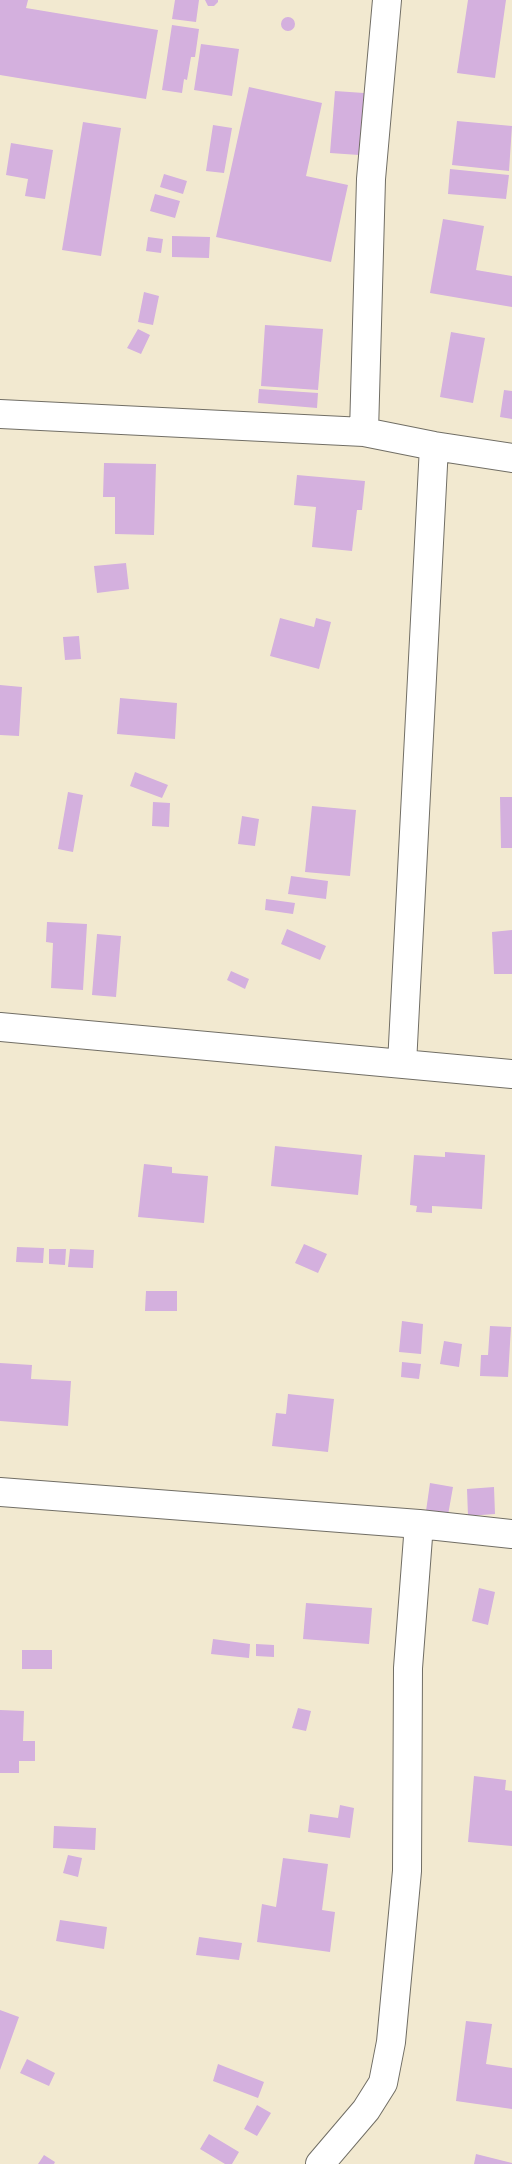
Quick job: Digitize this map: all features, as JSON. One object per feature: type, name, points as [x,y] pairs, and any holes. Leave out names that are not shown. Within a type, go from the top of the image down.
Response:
[{"type":"street","points":[[364,432],[371,179],[388,0]]},
{"type":"street","points":[[0,414],[364,432],[434,446],[512,458]]},
{"type":"street","points":[[402,1064],[434,446]]},
{"type":"street","points":[[0,1027],[512,1074]]},
{"type":"street","points":[[0,1492],[419,1524],[512,1534]]},
{"type":"street","points":[[320,2164],[366,2110],[383,2083],[391,2042],[407,1871],[408,1668],[419,1524]]},
{"type":"building","points":[[0,0],[28,0],[26,8],[158,30],[146,99],[0,75]]},
{"type":"building","points":[[175,0],[199,0],[196,22],[172,19]]},
{"type":"building","points":[[205,0],[218,0],[218,2],[214,6],[208,6]]},
{"type":"building","points":[[468,0],[506,0],[495,78],[457,73]]},
{"type":"building","points":[[288,17],[293,19],[295,24],[293,29],[288,31],[283,29],[281,24],[283,19]]},
{"type":"building","points":[[172,25],[199,29],[195,57],[191,57],[187,80],[184,79],[182,93],[162,90]]},
{"type":"building","points":[[201,44],[239,49],[232,96],[194,90]]},
{"type":"building","points":[[249,87],[322,103],[306,176],[348,185],[331,262],[216,237]]},
{"type":"building","points":[[335,91],[364,93],[359,155],[330,153]]},
{"type":"building","points":[[457,121],[512,126],[509,171],[452,165]]},
{"type":"building","points":[[83,122],[121,128],[101,256],[62,250]]},
{"type":"building","points":[[213,125],[232,128],[224,173],[206,171]]},
{"type":"building","points":[[11,143],[53,150],[45,199],[25,196],[28,179],[6,175]]},
{"type":"building","points":[[450,169],[509,175],[506,199],[448,194]]},
{"type":"building","points":[[164,174],[187,181],[183,194],[160,187]]},
{"type":"building","points":[[155,194],[180,201],[175,218],[150,211]]},
{"type":"building","points":[[443,219],[484,226],[476,270],[512,276],[512,307],[430,293]]},
{"type":"building","points":[[172,236],[210,237],[209,258],[172,257]]},
{"type":"building","points":[[148,237],[163,239],[161,253],[146,251]]},
{"type":"building","points":[[144,292],[159,296],[153,325],[138,322]]},
{"type":"building","points":[[265,325],[323,329],[318,390],[261,386]]},
{"type":"building","points":[[138,329],[150,335],[141,354],[127,348]]},
{"type":"building","points":[[451,332],[485,338],[473,403],[440,397]]},
{"type":"building","points":[[259,389],[318,393],[317,408],[258,403]]},
{"type":"building","points":[[504,390],[512,391],[512,419],[500,417]]},
{"type":"building","points":[[104,463],[156,464],[154,535],[115,534],[115,497],[103,497]]},
{"type":"building","points":[[297,475],[365,481],[362,510],[357,510],[352,551],[312,547],[316,507],[294,505]]},
{"type":"building","points":[[126,563],[129,589],[97,593],[94,566]]},
{"type":"building","points":[[280,618],[314,627],[316,618],[331,622],[319,669],[270,656]]},
{"type":"building","points":[[79,636],[81,659],[65,660],[63,637]]},
{"type":"building","points":[[0,685],[22,687],[19,736],[0,735]]},
{"type":"building","points":[[120,698],[177,703],[175,739],[117,734]]},
{"type":"building","points":[[135,772],[168,785],[162,798],[130,786]]},
{"type":"building","points":[[68,792],[83,795],[73,852],[58,849]]},
{"type":"building","points":[[500,797],[512,797],[512,848],[501,848]]},
{"type":"building","points":[[153,802],[170,803],[169,827],[152,826]]},
{"type":"building","points":[[312,806],[356,810],[350,876],[305,872]]},
{"type":"building","points":[[242,816],[259,819],[255,846],[238,844]]},
{"type":"building","points":[[291,876],[328,881],[326,899],[288,894]]},
{"type":"building","points":[[266,899],[295,903],[293,914],[265,910]]},
{"type":"building","points":[[47,922],[87,924],[83,990],[51,988],[53,943],[46,942]]},
{"type":"building","points":[[287,929],[326,946],[320,960],[281,944]]},
{"type":"building","points":[[512,930],[512,974],[494,974],[492,932]]},
{"type":"building","points":[[97,934],[121,936],[116,997],[92,995]]},
{"type":"building","points":[[231,971],[249,979],[245,989],[227,980]]},
{"type":"building","points":[[275,1146],[362,1155],[358,1195],[271,1186]]},
{"type":"building","points":[[445,1152],[485,1155],[482,1209],[432,1206],[432,1213],[416,1212],[417,1206],[410,1205],[414,1155],[445,1157]]},
{"type":"building","points":[[144,1164],[172,1167],[172,1173],[208,1176],[204,1223],[138,1217]]},
{"type":"building","points":[[304,1244],[327,1254],[318,1273],[295,1263]]},
{"type":"building","points":[[17,1247],[44,1248],[43,1263],[16,1262]]},
{"type":"building","points":[[49,1249],[66,1249],[65,1265],[49,1264]]},
{"type":"building","points":[[70,1249],[94,1250],[93,1268],[68,1267]]},
{"type":"building","points":[[146,1291],[177,1291],[177,1311],[145,1311]]},
{"type":"building","points":[[402,1321],[423,1324],[421,1354],[399,1352]]},
{"type":"building","points":[[490,1326],[511,1327],[508,1377],[480,1376],[481,1355],[488,1355]]},
{"type":"building","points":[[444,1341],[462,1344],[459,1367],[440,1364]]},
{"type":"building","points":[[402,1362],[421,1364],[419,1379],[401,1377]]},
{"type":"building","points":[[0,1363],[32,1365],[31,1379],[71,1381],[68,1426],[0,1421]]},
{"type":"building","points":[[288,1394],[334,1399],[328,1452],[272,1446],[276,1413],[286,1414]]},
{"type":"building","points":[[430,1483],[453,1487],[448,1515],[426,1511]]},
{"type":"building","points":[[494,1487],[495,1514],[468,1516],[467,1489]]},
{"type":"building","points":[[479,1588],[495,1592],[488,1625],[472,1621]]},
{"type":"building","points":[[306,1603],[372,1608],[369,1644],[303,1639]]},
{"type":"building","points":[[213,1639],[250,1644],[249,1658],[211,1654]]},
{"type":"building","points":[[256,1644],[274,1645],[274,1657],[256,1656]]},
{"type":"building","points":[[22,1650],[52,1650],[52,1669],[22,1669]]},
{"type":"building","points":[[298,1708],[311,1711],[306,1731],[292,1728]]},
{"type":"building","points":[[0,1710],[24,1711],[23,1741],[35,1741],[35,1761],[19,1761],[19,1773],[0,1773]]},
{"type":"building","points":[[474,1776],[506,1780],[505,1790],[512,1791],[512,1846],[468,1842]]},
{"type":"building","points":[[340,1805],[354,1808],[350,1838],[308,1832],[310,1814],[338,1818]]},
{"type":"building","points":[[54,1826],[96,1828],[95,1850],[53,1848]]},
{"type":"building","points":[[68,1855],[82,1858],[78,1877],[63,1873]]},
{"type":"building","points":[[283,1858],[328,1864],[322,1910],[335,1912],[330,1952],[257,1942],[262,1904],[276,1907]]},
{"type":"building","points":[[60,1920],[107,1927],[104,1949],[56,1941]]},
{"type":"building","points":[[199,1937],[242,1943],[239,1960],[196,1955]]},
{"type":"building","points":[[0,2010],[19,2017],[0,2070]]},
{"type":"building","points":[[466,2021],[492,2024],[486,2064],[512,2068],[512,2109],[456,2101]]},
{"type":"building","points":[[27,2059],[55,2073],[49,2086],[20,2073]]},
{"type":"building","points":[[218,2064],[264,2082],[258,2098],[213,2081]]},
{"type":"building","points":[[257,2105],[271,2113],[257,2136],[244,2129]]},
{"type":"building","points":[[209,2134],[239,2152],[232,2164],[225,2164],[200,2149]]},
{"type":"building","points":[[476,2154],[512,2163],[512,2164],[474,2164]]},
{"type":"building","points":[[44,2155],[55,2162],[54,2164],[38,2164]]}]
